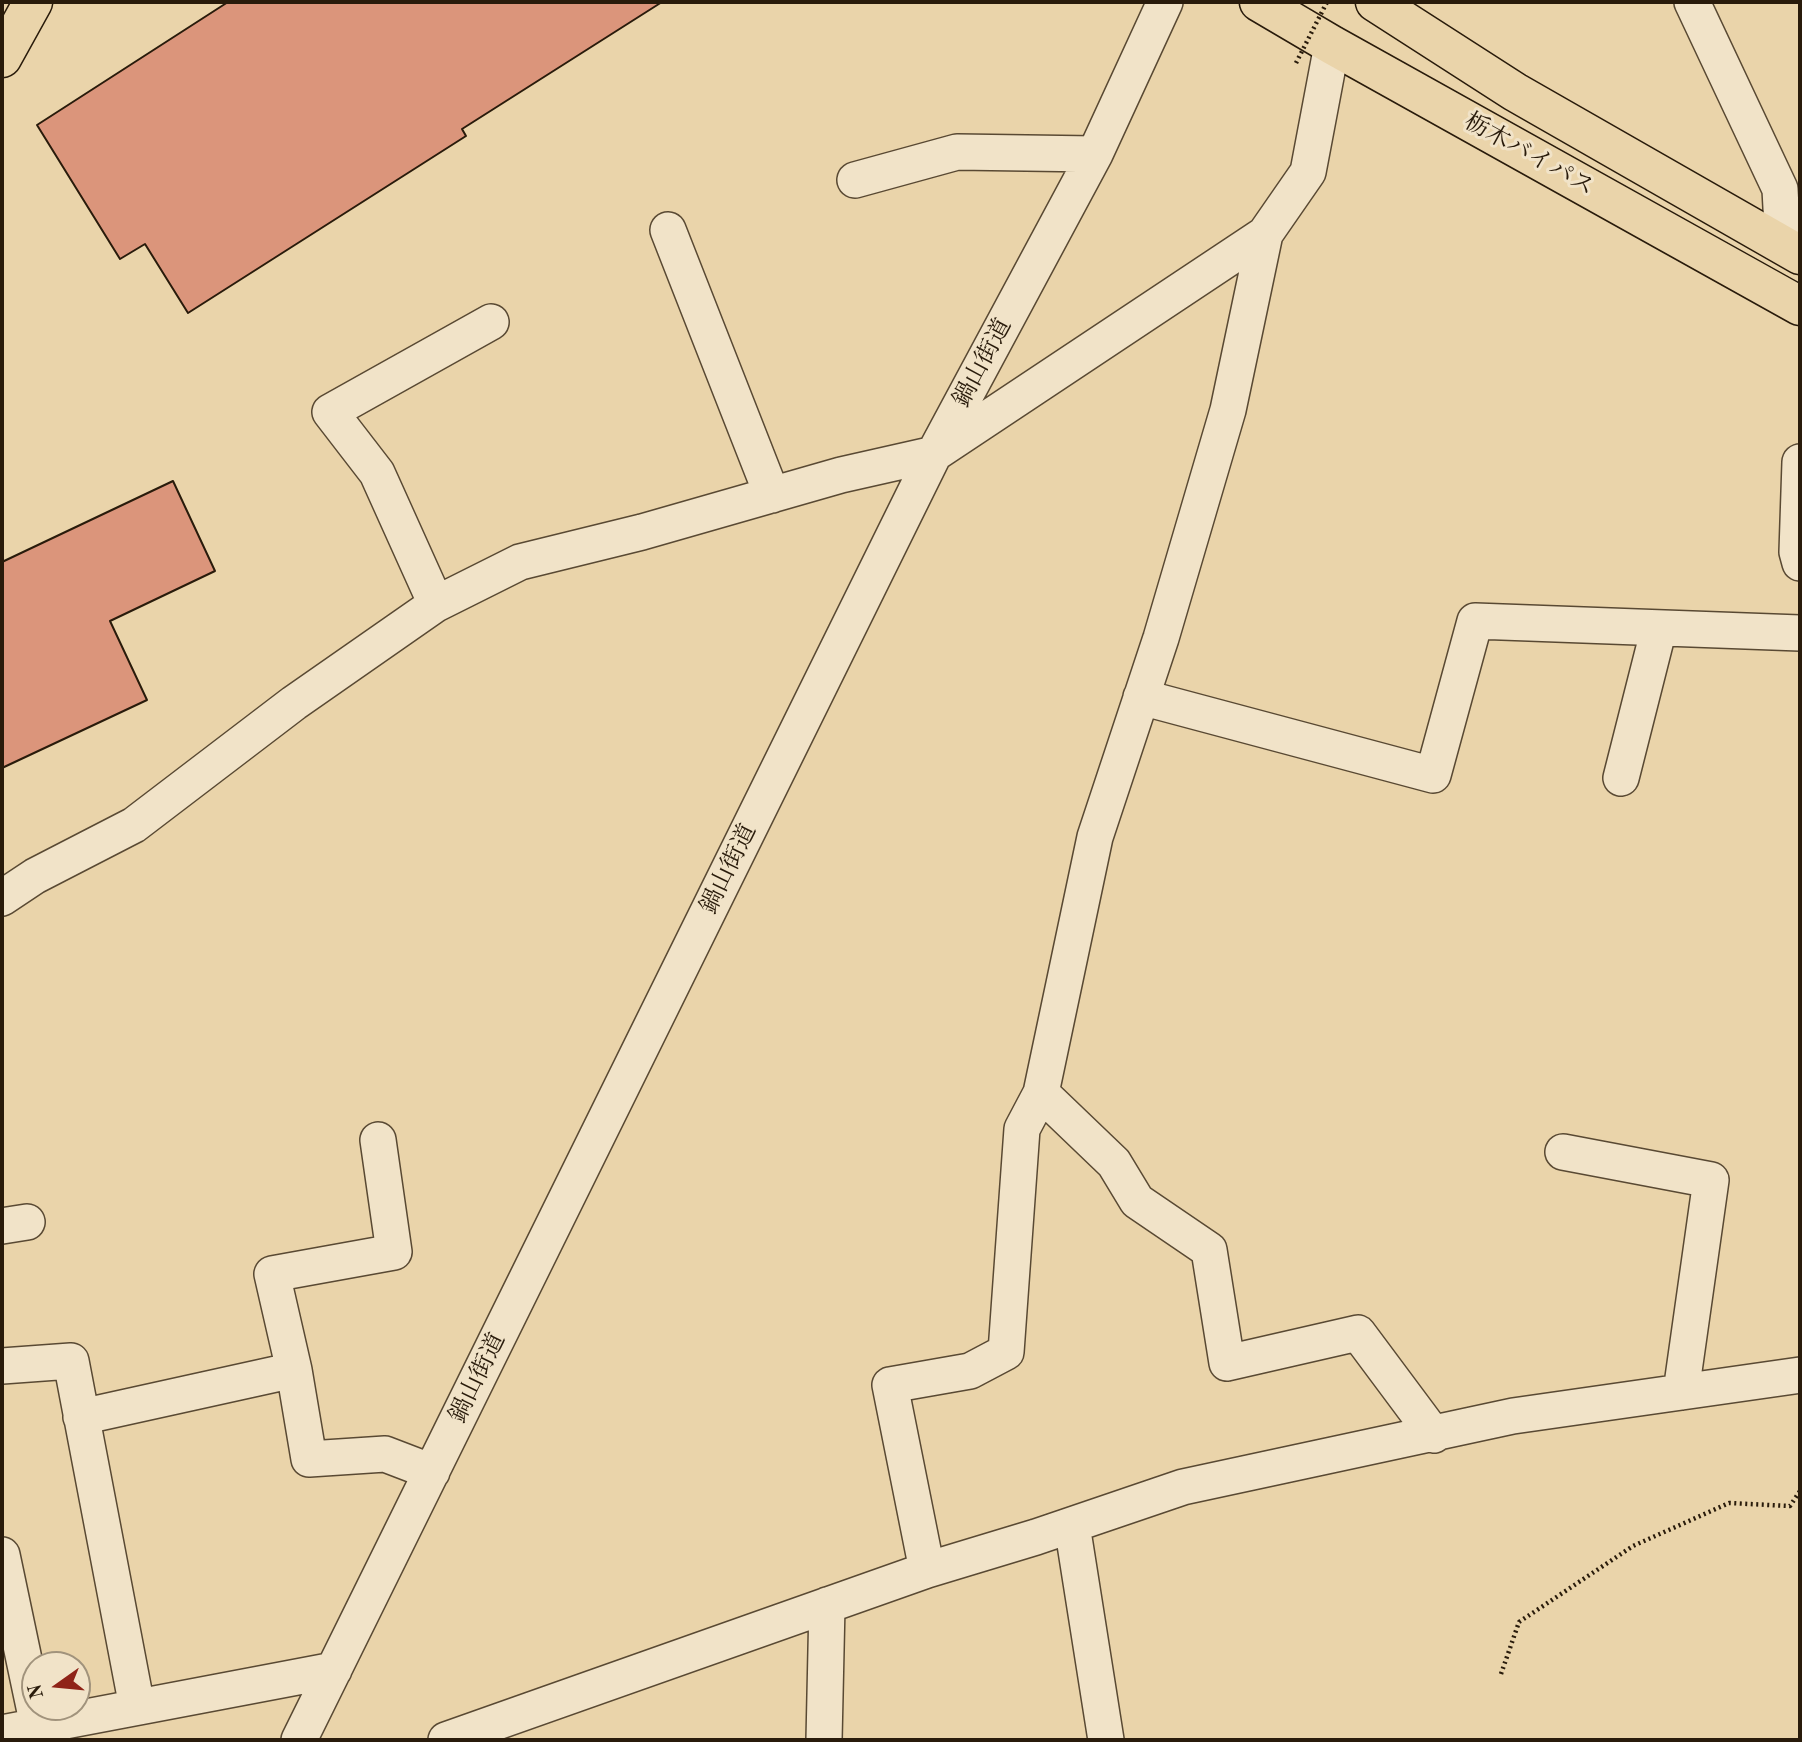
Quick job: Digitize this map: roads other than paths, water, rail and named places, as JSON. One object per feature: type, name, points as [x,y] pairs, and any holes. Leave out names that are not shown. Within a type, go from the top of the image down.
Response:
[{"type":"main road","points":[[2,58],[33,2]]},
{"type":"main road","name":"栃木バイパス","points":[[1259,2],[1800,306]]},
{"type":"main road","name":"栃木バイパス","points":[[1375,2],[1515,92],[1791,250]]},
{"type":"street","name":"鍋山街道","points":[[299,1740],[934,454],[1095,154],[1165,2]]},
{"type":"street","points":[[1702,6],[1780,189],[1791,250]]},
{"type":"street","points":[[926,1570],[890,1385],[970,1371],[1006,1352],[1022,1129],[1041,1093],[1095,837],[1161,638],[1228,410],[1265,234],[1307,172],[1332,45]]},
{"type":"street","points":[[855,180],[957,152],[1095,154]]},
{"type":"street","points":[[668,230],[772,495]]},
{"type":"street","points":[[2,898],[35,877],[134,825],[294,703],[436,604],[520,562],[642,532],[841,475],[934,454],[1265,234]]},
{"type":"street","points":[[436,604],[377,472],[330,412],[491,322]]},
{"type":"street","points":[[1800,462],[1797,552],[1800,563]]},
{"type":"street","points":[[1141,697],[1433,775],[1475,621],[1800,633]]},
{"type":"street","points":[[1621,778],[1659,628]]},
{"type":"street","points":[[1041,1093],[1114,1163],[1137,1201],[1209,1250],[1227,1363],[1358,1333],[1434,1435]]},
{"type":"street","points":[[378,1140],[394,1252],[272,1274],[294,1370],[309,1459],[385,1454],[432,1472]]},
{"type":"street","points":[[1563,1152],[1711,1180],[1681,1392]]},
{"type":"street","points":[[2,1366],[71,1361],[136,1707]]},
{"type":"street","points":[[81,1417],[294,1370]]},
{"type":"street","points":[[446,1740],[926,1570],[1183,1487],[1513,1416],[1800,1375]]},
{"type":"street","points":[[1072,1525],[1106,1740]]},
{"type":"street","points":[[2,1555],[38,1726]]},
{"type":"street","points":[[824,1740],[827,1605]]},
{"type":"street","points":[[2,1732],[334,1670]]}]
